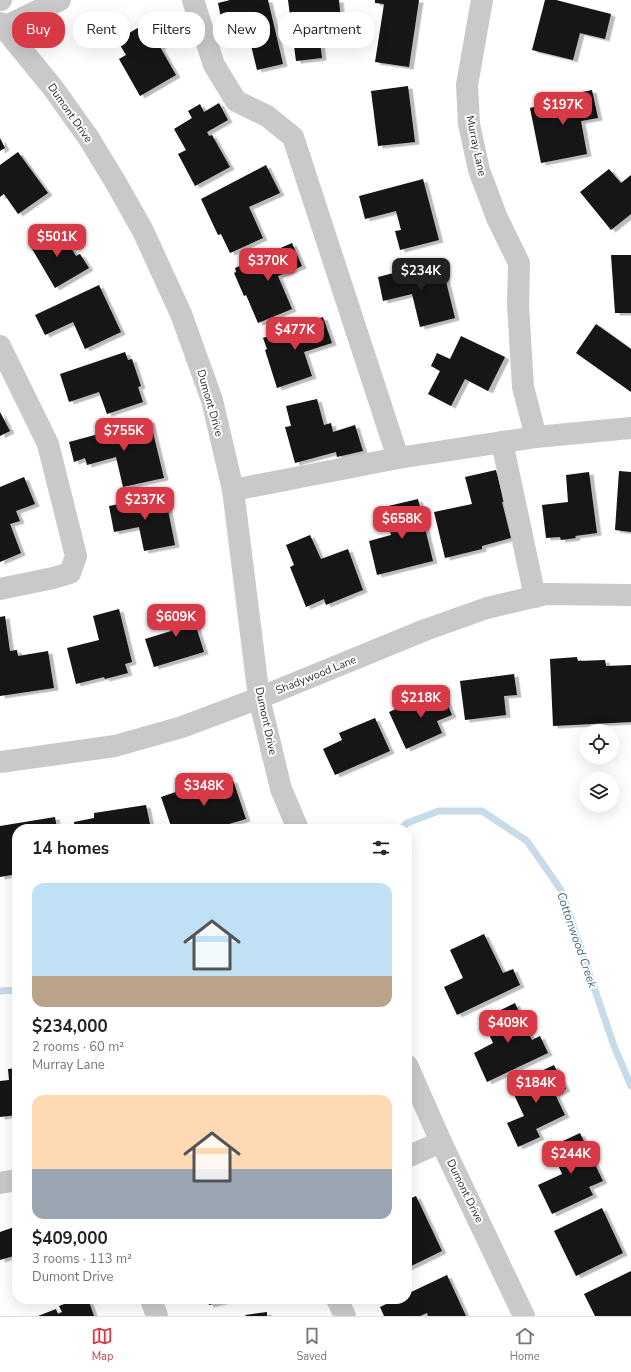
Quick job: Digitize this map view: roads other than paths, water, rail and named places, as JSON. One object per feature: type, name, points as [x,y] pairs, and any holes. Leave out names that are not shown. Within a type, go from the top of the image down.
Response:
[{"type":"street","points":[[1,27],[60,0]]},
{"type":"street","points":[[193,0],[214,65],[236,102],[267,116],[293,136],[398,458]]},
{"type":"street","name":"Murray Lane","points":[[482,0],[467,85],[469,124],[480,170],[487,191],[497,218],[519,263],[518,305],[523,387],[536,437]]},
{"type":"street","name":"Dumont Drive","points":[[1,27],[53,88],[88,137],[143,231],[181,314],[209,393],[233,490],[259,698],[281,789],[296,824]]},
{"type":"street","points":[[0,346],[48,444],[76,556],[70,573],[0,589]]},
{"type":"street","points":[[233,490],[398,458],[536,437],[631,428]]},
{"type":"street","points":[[502,442],[535,597]]},
{"type":"street","name":"Shadywood Lane","points":[[0,762],[115,746],[182,727],[259,698],[425,630],[487,608],[546,594],[631,595]]},
{"type":"street","name":"Dumont Drive","points":[[412,1076],[524,1316]]},
{"type":"street","points":[[412,1155],[442,1142]]},
{"type":"street","points":[[0,1183],[12,1181]]},
{"type":"street","points":[[153,1304],[157,1316]]},
{"type":"street","points":[[339,1304],[345,1316]]},
{"type":"waterway","name":"Cottonwood Creek","points":[[406,824],[439,811],[482,811],[527,841],[561,890],[614,1046],[631,1086]]},
{"type":"waterway","name":"Cottonwood Creek","points":[[0,991],[12,990]]}]
